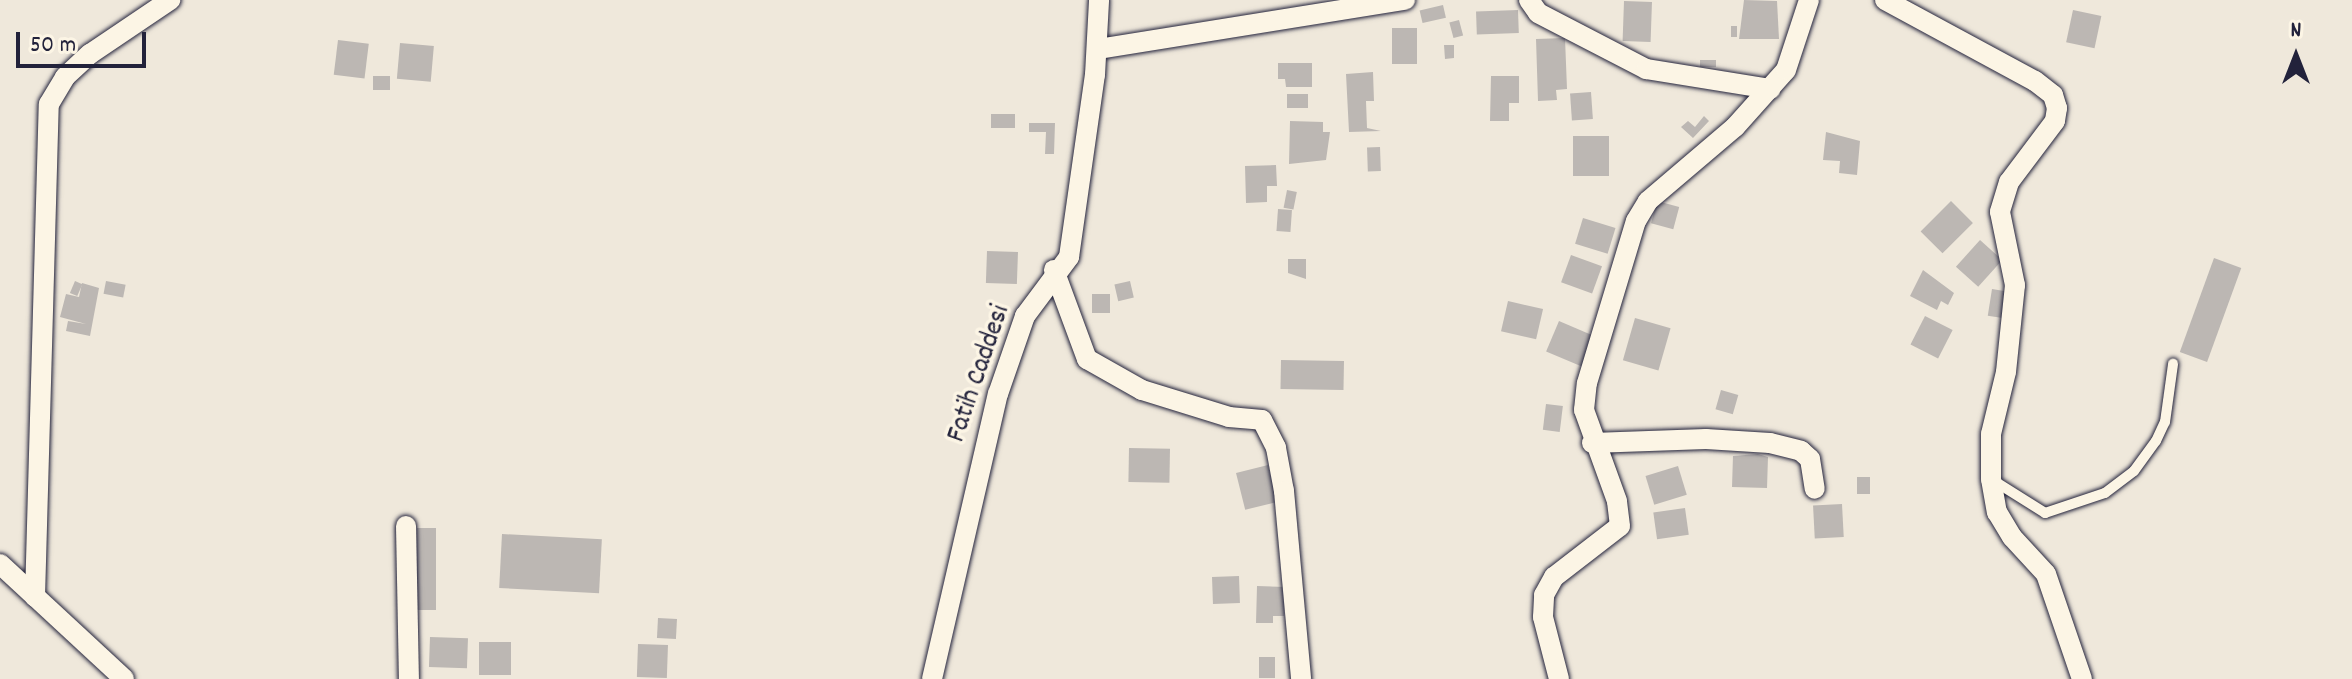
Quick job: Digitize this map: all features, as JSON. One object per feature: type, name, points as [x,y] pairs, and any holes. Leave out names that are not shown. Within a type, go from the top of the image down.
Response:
[{"type":"street","points":[[35,597],[49,104],[65,77],[90,54],[170,0]]},
{"type":"street","name":"Fatih Caddesi","points":[[932,679],[998,394],[1025,316],[1054,270],[1069,257],[1098,49],[1099,0]]},
{"type":"street","points":[[1098,49],[1405,0]]},
{"type":"street","points":[[1529,0],[1538,13],[1646,69],[1770,89]]},
{"type":"street","points":[[1559,679],[1543,617],[1544,595],[1554,577],[1620,526],[1617,501],[1592,443],[1584,410],[1587,383],[1636,221],[1648,201],[1735,127],[1786,70],[1809,0]]},
{"type":"street","points":[[1885,0],[2035,81],[2053,95],[2057,108],[2055,121],[2009,182],[2000,212],[2015,285],[2006,372],[1991,434],[1991,479],[2004,524],[2046,574],[2082,679]]},
{"type":"street","points":[[1054,270],[1087,359],[1142,390],[1229,417],[1262,420],[1276,448],[1284,491],[1301,679]]},
{"type":"street","points":[[1592,443],[1706,439],[1770,443],[1801,451],[1810,459],[1815,489]]},
{"type":"street","points":[[406,526],[409,679]]},
{"type":"street","points":[[0,564],[124,679]]},
{"type":"lane","points":[[1991,479],[2045,513],[2105,493],[2134,471],[2156,441],[2165,422],[2173,364]]},
{"type":"building","points":[[1744,0],[1777,1],[1779,39],[1739,39]]},
{"type":"building","points":[[1624,1],[1652,2],[1651,42],[1623,41]]},
{"type":"building","points":[[1443,5],[1446,18],[1423,23],[1420,10]]},
{"type":"building","points":[[1518,10],[1519,33],[1477,34],[1476,11]]},
{"type":"building","points":[[2073,10],[2101,16],[2095,48],[2066,42]]},
{"type":"building","points":[[1459,20],[1463,35],[1453,38],[1449,23]]},
{"type":"building","points":[[1731,26],[1737,26],[1737,37],[1731,37]]},
{"type":"building","points":[[1392,28],[1417,28],[1417,64],[1392,64]]},
{"type":"building","points":[[1565,38],[1567,89],[1556,90],[1557,100],[1538,101],[1536,39]]},
{"type":"building","points":[[338,40],[369,44],[365,79],[334,75]]},
{"type":"building","points":[[400,43],[434,46],[431,82],[397,79]]},
{"type":"building","points":[[1444,45],[1454,45],[1454,58],[1445,59]]},
{"type":"building","points":[[1700,60],[1716,60],[1716,67],[1700,67]]},
{"type":"building","points":[[1278,63],[1312,63],[1312,87],[1286,87],[1285,79],[1278,79]]},
{"type":"building","points":[[1373,72],[1374,101],[1366,101],[1367,128],[1381,131],[1349,132],[1346,74]]},
{"type":"building","points":[[373,76],[390,76],[390,90],[373,90]]},
{"type":"building","points":[[1491,76],[1519,76],[1519,103],[1509,103],[1509,121],[1490,121]]},
{"type":"building","points":[[1591,92],[1593,119],[1572,120],[1570,93]]},
{"type":"building","points":[[1287,94],[1308,94],[1308,108],[1287,108]]},
{"type":"building","points":[[991,114],[1015,114],[1015,128],[991,128]]},
{"type":"building","points":[[1704,116],[1709,121],[1693,138],[1681,127],[1688,121],[1695,127]]},
{"type":"building","points":[[1290,121],[1323,122],[1323,132],[1330,132],[1326,160],[1289,164]]},
{"type":"building","points":[[1029,123],[1055,123],[1054,154],[1045,154],[1046,132],[1029,132]]},
{"type":"building","points":[[1826,132],[1860,141],[1857,175],[1839,173],[1840,161],[1823,160]]},
{"type":"building","points":[[1573,136],[1609,136],[1609,176],[1573,176]]},
{"type":"building","points":[[1367,147],[1380,147],[1381,171],[1368,171]]},
{"type":"building","points":[[1276,165],[1277,186],[1267,186],[1267,202],[1246,203],[1245,166]]},
{"type":"building","points":[[1287,190],[1297,192],[1293,210],[1284,208]]},
{"type":"building","points":[[1657,201],[1679,207],[1673,229],[1651,223]]},
{"type":"building","points":[[1951,201],[1973,223],[1943,253],[1921,231]]},
{"type":"building","points":[[1278,209],[1292,210],[1290,232],[1276,231]]},
{"type":"building","points":[[1583,218],[1616,228],[1608,254],[1575,244]]},
{"type":"building","points":[[1980,240],[2002,260],[1978,287],[1956,267]]},
{"type":"building","points":[[987,251],[1018,252],[1017,284],[986,283]]},
{"type":"building","points":[[1571,255],[1602,266],[1592,294],[1561,282]]},
{"type":"building","points":[[2214,258],[2241,268],[2207,362],[2180,352]]},
{"type":"building","points":[[1288,259],[1306,259],[1306,279],[1288,273]]},
{"type":"building","points":[[1923,270],[1954,293],[1948,305],[1941,301],[1937,310],[1910,296]]},
{"type":"building","points":[[75,281],[82,284],[77,296],[70,293]]},
{"type":"building","points":[[106,281],[126,285],[123,298],[104,294]]},
{"type":"building","points":[[1130,281],[1134,298],[1118,301],[1114,285]]},
{"type":"building","points":[[82,283],[99,288],[90,336],[66,331],[68,321],[86,324],[60,317],[66,294],[79,297]]},
{"type":"building","points":[[1992,289],[2012,292],[2008,319],[1988,316]]},
{"type":"building","points":[[1092,294],[1110,294],[1110,313],[1092,313]]},
{"type":"building","points":[[1508,301],[1543,309],[1536,339],[1501,331]]},
{"type":"building","points":[[1925,316],[1953,330],[1938,359],[1910,345]]},
{"type":"building","points":[[1635,318],[1671,328],[1658,370],[1623,360]]},
{"type":"building","points":[[1559,321],[1596,337],[1583,367],[1546,351]]},
{"type":"building","points":[[1281,360],[1344,361],[1343,390],[1280,389]]},
{"type":"building","points":[[1721,390],[1738,395],[1733,414],[1715,409]]},
{"type":"building","points":[[1546,404],[1563,406],[1560,432],[1543,430]]},
{"type":"building","points":[[1129,448],[1170,449],[1169,483],[1128,482]]},
{"type":"building","points":[[1758,454],[1768,457],[1767,488],[1732,487],[1733,456]]},
{"type":"building","points":[[1268,465],[1277,502],[1245,510],[1236,473]]},
{"type":"building","points":[[1678,466],[1687,495],[1654,505],[1645,476]]},
{"type":"building","points":[[1857,477],[1870,477],[1870,494],[1857,494]]},
{"type":"building","points":[[1842,504],[1844,537],[1815,538],[1813,506]]},
{"type":"building","points":[[1685,508],[1689,535],[1657,539],[1653,512]]},
{"type":"building","points":[[417,528],[436,528],[436,610],[417,610]]},
{"type":"building","points":[[502,534],[602,539],[599,593],[499,588]]},
{"type":"building","points":[[1239,576],[1240,603],[1213,604],[1212,577]]},
{"type":"building","points":[[1257,586],[1285,587],[1284,616],[1273,616],[1273,623],[1256,623]]},
{"type":"building","points":[[658,618],[677,619],[676,639],[657,638]]},
{"type":"building","points":[[430,637],[468,638],[467,668],[429,667]]},
{"type":"building","points":[[479,642],[511,642],[511,675],[479,675]]},
{"type":"building","points":[[638,644],[668,645],[667,678],[637,677]]},
{"type":"building","points":[[1259,657],[1275,657],[1275,678],[1259,678]]}]
